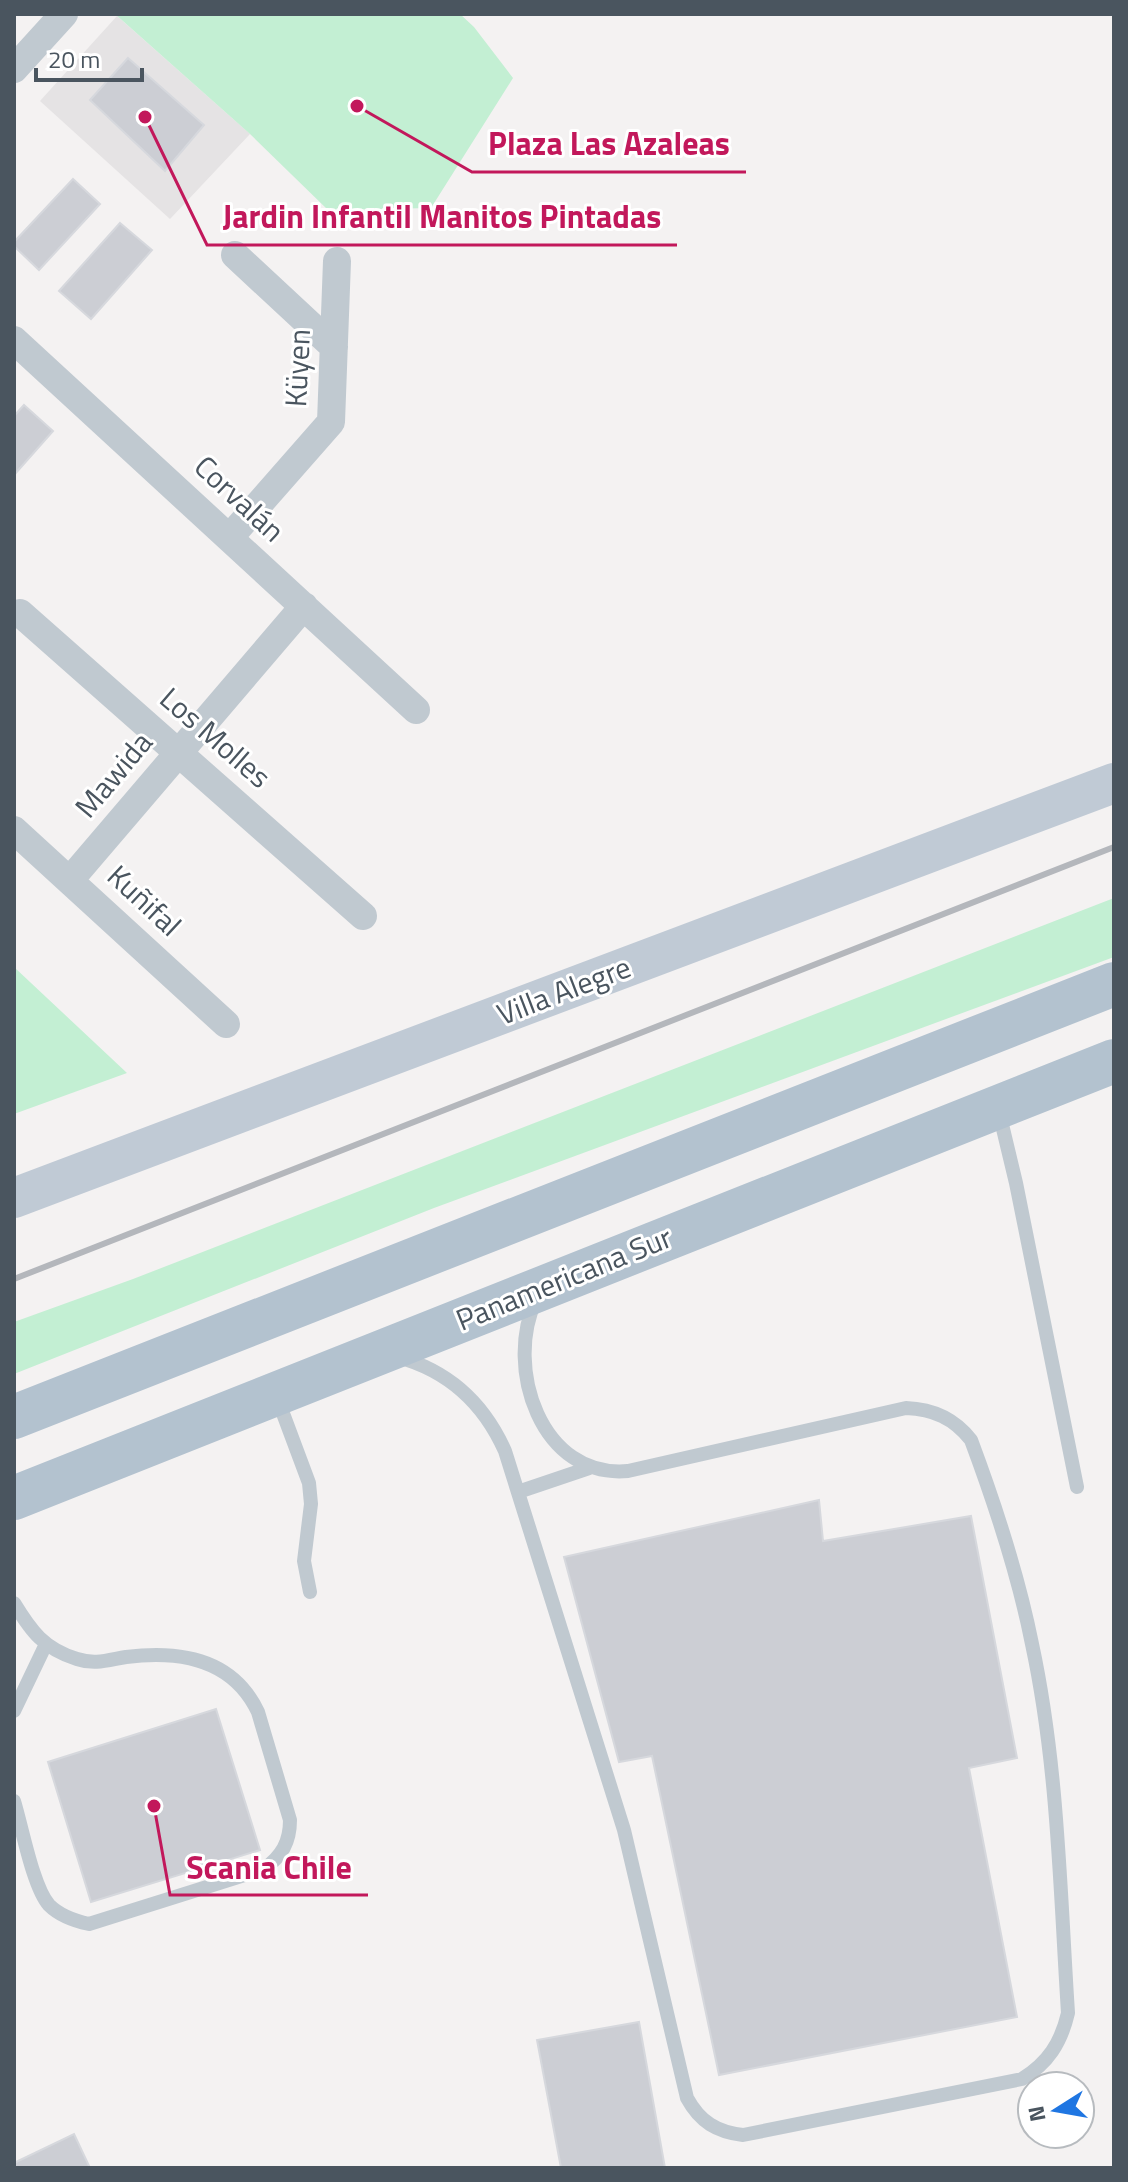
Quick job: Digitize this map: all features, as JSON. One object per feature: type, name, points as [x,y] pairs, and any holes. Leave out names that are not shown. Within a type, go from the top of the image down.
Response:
[{"type":"main road","name":"Villa Alegre","points":[[14,1198],[1114,783]]},
{"type":"main road","points":[[14,1417],[1114,984]]},
{"type":"main road","name":"Panamericana Sur","points":[[14,1498],[1114,1061]]},
{"type":"street","points":[[14,69],[64,14]]},
{"type":"street","points":[[235,255],[334,347]]},
{"type":"street","name":"Küyen","points":[[230,537],[331,422],[337,261]]},
{"type":"street","name":"Corvalán","points":[[14,340],[416,710]]},
{"type":"street","name":"Mawida","points":[[70,880],[304,606]]},
{"type":"street","name":"Los Molles","points":[[20,613],[363,916]]},
{"type":"street","name":"Kuñifal","points":[[14,830],[226,1024]]},
{"type":"lane","points":[[998,1107],[1077,1487]]},
{"type":"lane","points":[[377,1354],[424,1365],[445,1376],[464,1391],[495,1429],[505,1451],[624,1830],[687,2098],[702,2120],[727,2133],[743,2135],[1022,2079],[1033,2072],[1055,2048],[1068,2013],[1051,1766],[1044,1707],[1019,1586],[1003,1527],[971,1440],[963,1429],[941,1414],[906,1408],[628,1471],[602,1472],[589,1468],[574,1460],[557,1444],[537,1413],[528,1386],[525,1334],[541,1288]]},
{"type":"lane","points":[[276,1394],[309,1483],[310,1514],[304,1561],[310,1592]]},
{"type":"lane","points":[[518,1492],[589,1468]]},
{"type":"lane","points":[[14,1603],[34,1635],[78,1660],[99,1663],[124,1658],[176,1657],[213,1665],[238,1681],[250,1695],[258,1712],[290,1820],[290,1831],[283,1852],[264,1869],[89,1924],[63,1915],[50,1905],[41,1892],[14,1801]]},
{"type":"lane","points":[[14,1711],[46,1644]]},
{"type":"shaded area","points":[[117,16],[250,134],[170,219],[40,101]]},
{"type":"green space","points":[[115,14],[460,14],[474,27],[513,78],[431,208],[328,210],[250,134]]},
{"type":"green space","points":[[1114,898],[1114,957],[434,1208],[14,1374],[14,1322],[133,1279]]},
{"type":"green space","points":[[14,967],[127,1073],[14,1114]]},
{"type":"building","points":[[128,58],[204,125],[165,171],[90,100]]},
{"type":"building","points":[[73,179],[100,204],[39,270],[14,246],[14,242]]},
{"type":"building","points":[[120,223],[152,250],[91,319],[59,291]]},
{"type":"building","points":[[24,405],[53,431],[14,475],[14,416]]},
{"type":"building","points":[[819,1500],[823,1541],[971,1516],[1017,1758],[969,1768],[1017,2017],[719,2075],[652,1756],[619,1762],[564,1557]]},
{"type":"building","points":[[216,1709],[260,1850],[91,1902],[48,1762]]},
{"type":"building","points":[[639,2022],[665,2168],[561,2168],[537,2040]]},
{"type":"building","points":[[74,2134],[90,2168],[14,2168],[14,2163]]},
{"type":"railway","points":[[14,1279],[1114,847]]},
{"type":"place","name":"Plaza Las Azaleas","points":[[357,106]]},
{"type":"place","name":"Jardin Infantil Manitos Pintadas","points":[[145,117]]},
{"type":"place","name":"Scania Chile","points":[[154,1806]]}]
